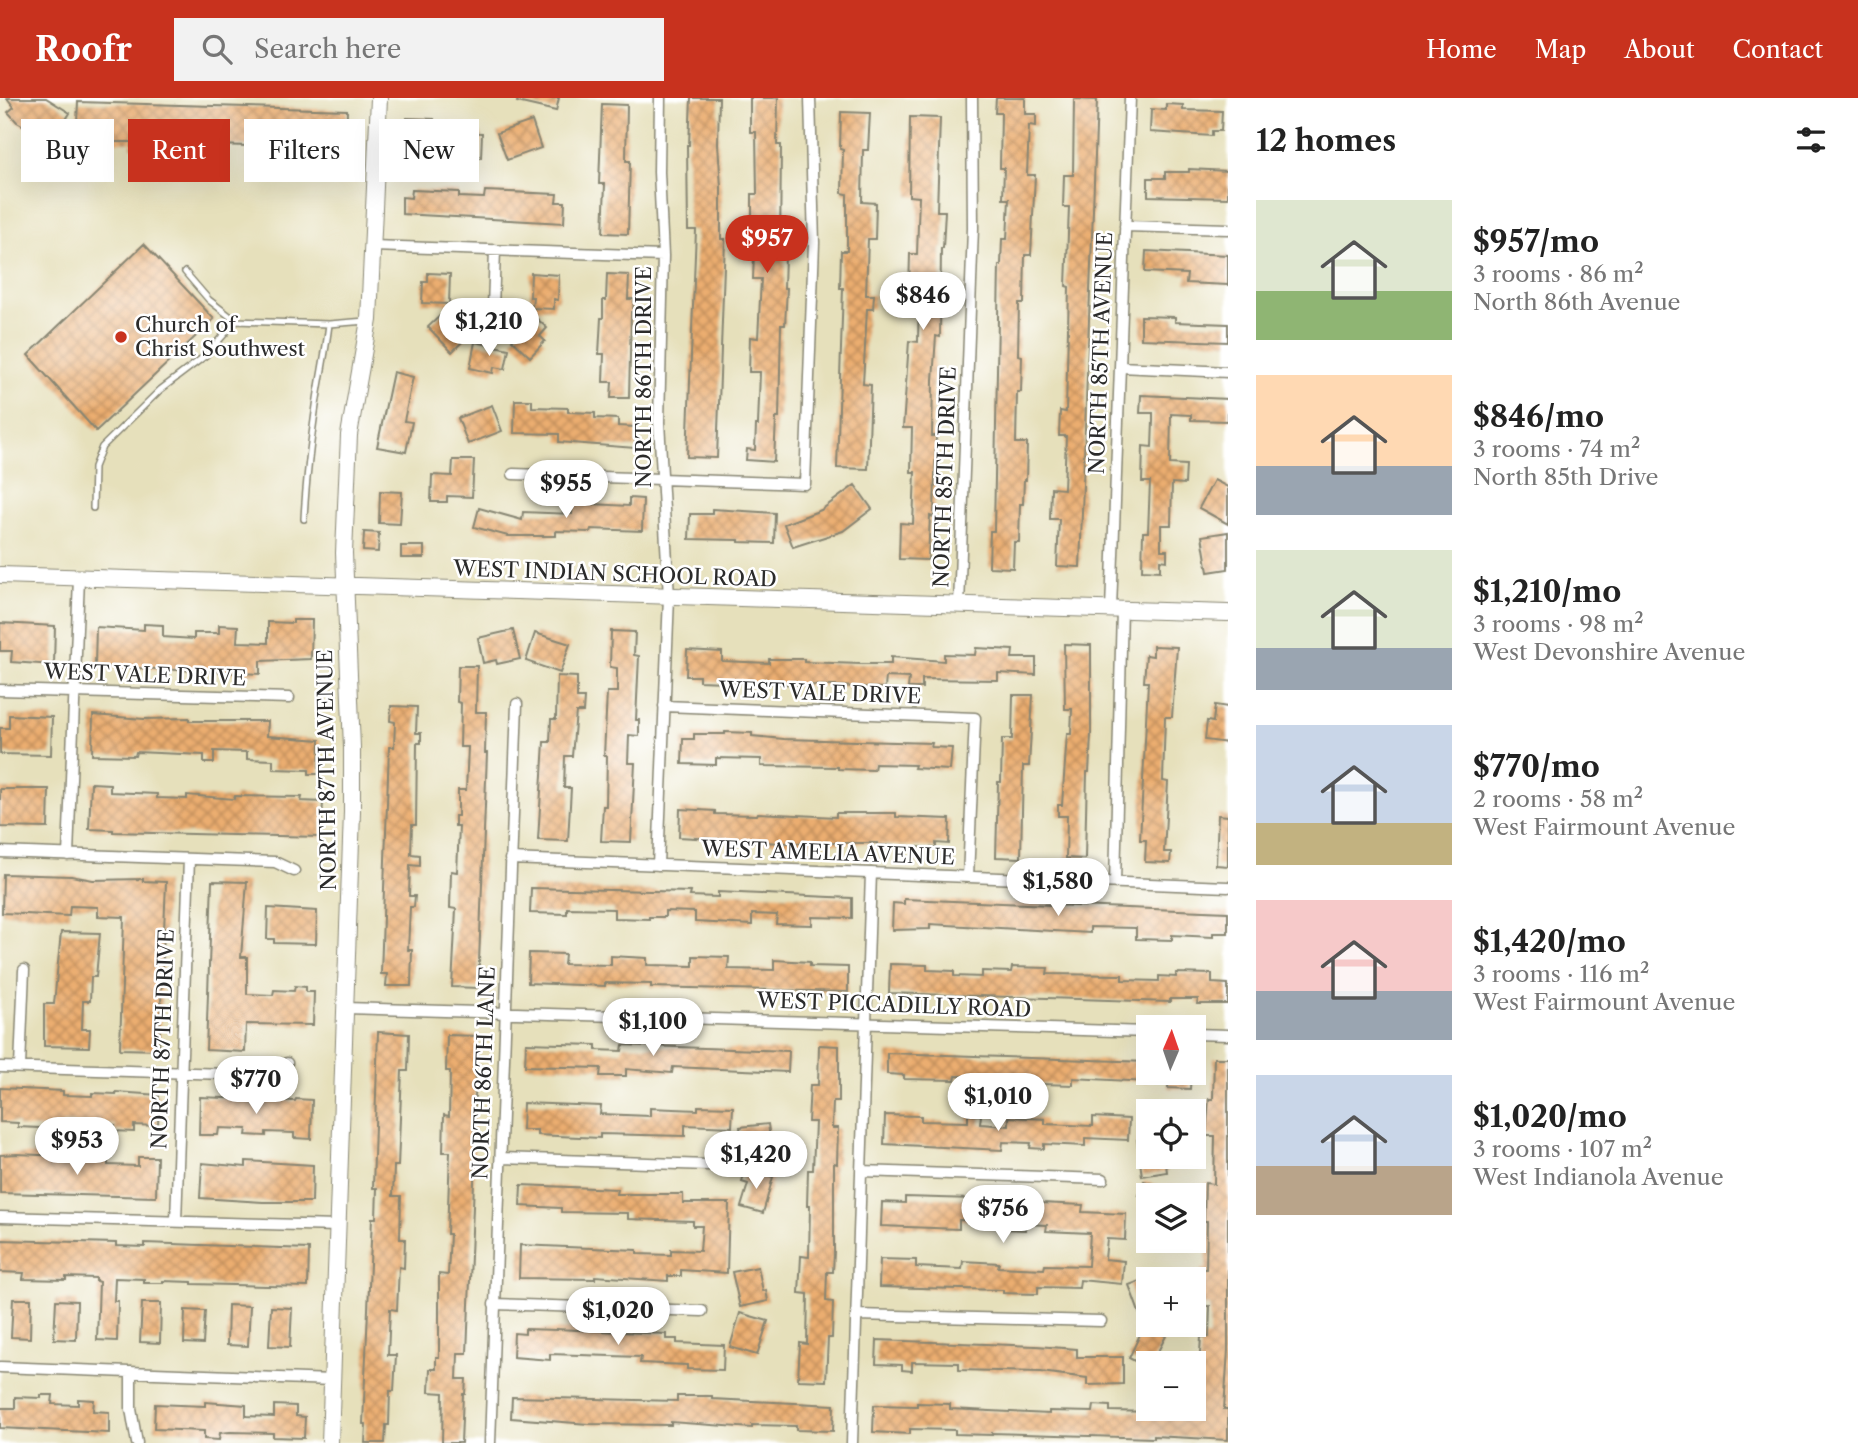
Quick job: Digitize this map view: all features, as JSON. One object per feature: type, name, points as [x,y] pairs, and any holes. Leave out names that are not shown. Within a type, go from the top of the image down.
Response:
[{"type":"street","name":"NORTH 87TH AVENUE","points":[[330,1443],[346,1008],[352,748],[344,586],[349,435],[369,320],[379,98]]},
{"type":"street","name":"NORTH 86TH DRIVE","points":[[658,865],[669,597],[659,422],[663,256],[659,172],[660,98]]},
{"type":"street","points":[[513,474],[805,484],[814,243],[810,98]]},
{"type":"street","name":"NORTH 85TH DRIVE","points":[[960,606],[973,228],[972,98]]},
{"type":"street","name":"NORTH 85TH AVENUE","points":[[1115,883],[1120,368],[1130,98]]},
{"type":"street","points":[[1125,226],[1228,229]]},
{"type":"street","points":[[372,246],[663,256]]},
{"type":"street","points":[[493,308],[495,250]]},
{"type":"street","points":[[1120,368],[1228,372]]},
{"type":"street","name":"WEST INDIAN SCHOOL ROAD","points":[[0,575],[1228,613]]},
{"type":"street","points":[[68,855],[79,578]]},
{"type":"street","name":"WEST VALE DRIVE","points":[[0,690],[289,698]]},
{"type":"street","name":"NORTH 86TH LANE","points":[[490,1443],[517,704]]},
{"type":"street","name":"WEST VALE DRIVE","points":[[664,706],[975,718],[968,877]]},
{"type":"street","points":[[0,852],[275,862],[294,871]]},
{"type":"street","name":"NORTH 87TH DRIVE","points":[[176,1221],[189,859]]},
{"type":"street","name":"WEST AMELIA AVENUE","points":[[510,859],[1228,887]]},
{"type":"street","points":[[852,1443],[871,873]]},
{"type":"street","points":[[20,1067],[24,971]]},
{"type":"street","name":"WEST PICCADILLY ROAD","points":[[346,1008],[1136,1032]]},
{"type":"street","points":[[1206,1034],[1228,1035]]},
{"type":"street","points":[[0,1067],[258,1075],[286,1063]]},
{"type":"street","points":[[501,1158],[708,1165]]},
{"type":"street","points":[[861,1171],[1103,1179]]},
{"type":"street","points":[[0,1217],[337,1226]]},
{"type":"street","points":[[494,1304],[702,1311]]},
{"type":"street","points":[[856,1315],[1101,1321]]},
{"type":"street","points":[[0,1367],[332,1380]]},
{"type":"street","points":[[131,1372],[131,1409],[137,1443]]},
{"type":"lane","points":[[185,272],[209,300],[236,321],[328,324],[369,320]]},
{"type":"lane","points":[[93,508],[94,467],[102,447],[160,390],[205,356],[236,321]]},
{"type":"lane","points":[[304,519],[306,478],[317,395],[326,360],[328,324]]},
{"type":"building","points":[[7,98],[46,98],[70,113],[66,119],[21,119],[21,124],[8,112],[14,107]]},
{"type":"building","points":[[518,98],[559,98],[556,111],[517,102]]},
{"type":"building","points":[[691,98],[719,98],[721,239],[725,239],[717,458],[687,457],[696,230],[688,230],[687,145]]},
{"type":"building","points":[[750,98],[778,98],[777,145],[781,145],[780,254],[785,255],[784,288],[787,288],[785,325],[781,325],[779,418],[776,418],[774,462],[746,460],[747,449],[755,450],[760,372],[749,372],[750,337],[758,338],[761,279],[753,279],[755,230],[752,230],[752,194],[757,194],[756,132],[750,132]]},
{"type":"building","points":[[996,98],[1025,98],[1025,114],[1036,114],[1036,126],[1029,125],[1027,175],[1035,175],[1031,255],[1025,255],[1024,303],[1019,303],[1018,355],[1022,356],[1021,392],[1017,392],[1016,443],[1027,443],[1026,480],[1023,504],[1020,504],[1019,542],[1014,542],[1013,568],[989,567],[990,531],[994,531],[999,265],[1002,239],[1007,239],[1009,199],[1003,199],[1004,168],[1000,168],[1001,113],[995,113]]},
{"type":"building","points":[[1074,99],[1097,100],[1080,567],[1057,566],[1059,519],[1050,519],[1051,488],[1064,489],[1066,436],[1059,436],[1060,411],[1066,412],[1069,207],[1063,207],[1064,175],[1073,175]]},
{"type":"building","points":[[78,102],[347,110],[347,119],[244,119],[244,146],[230,145],[230,119],[128,119],[128,142],[114,142],[114,119],[77,119]]},
{"type":"building","points":[[602,104],[627,105],[626,161],[630,161],[628,234],[603,233],[605,184],[599,184]]},
{"type":"building","points":[[1166,104],[1183,105],[1183,110],[1222,111],[1221,131],[1212,131],[1212,136],[1150,132],[1151,109],[1166,110]]},
{"type":"building","points":[[841,112],[870,113],[868,150],[863,150],[862,202],[876,203],[875,239],[868,239],[866,295],[874,295],[873,309],[867,309],[863,384],[871,385],[868,469],[837,468],[843,288],[840,288],[841,251],[847,251],[847,194],[842,193],[843,150],[840,149]]},
{"type":"building","points":[[910,117],[940,118],[937,211],[945,211],[941,248],[940,337],[936,336],[933,380],[932,436],[936,436],[934,517],[930,516],[928,560],[899,559],[900,523],[913,524],[915,472],[911,472],[912,428],[903,428],[909,341],[918,342],[919,290],[909,290],[910,254],[917,254],[919,197],[909,196]]},
{"type":"building","points":[[532,121],[541,148],[507,160],[497,133]]},
{"type":"building","points":[[479,133],[482,133],[479,158]]},
{"type":"building","points":[[1189,169],[1228,171],[1228,198],[1148,196],[1148,178],[1165,178],[1165,172],[1189,172]]},
{"type":"building","points":[[412,190],[459,192],[459,197],[484,198],[485,191],[557,194],[556,202],[565,202],[564,223],[402,214],[402,197],[411,198]]},
{"type":"building","name":"Church of Christ Southwest","points":[[144,244],[214,319],[96,431],[28,355]]},
{"type":"building","points":[[1146,251],[1228,255],[1228,285],[1186,283],[1187,274],[1145,272]]},
{"type":"building","points":[[428,273],[450,274],[449,304],[422,303],[423,282],[428,282]]},
{"type":"building","points":[[531,273],[559,275],[558,300],[554,299],[554,309],[532,308]]},
{"type":"building","points":[[607,274],[629,275],[628,299],[634,299],[631,312],[629,398],[611,398],[612,382],[603,382],[604,354],[599,354]]},
{"type":"building","points":[[443,313],[467,337],[452,352],[428,327]]},
{"type":"building","points":[[534,316],[547,328],[540,336],[545,341],[530,357],[512,340]]},
{"type":"building","points":[[1141,316],[1175,317],[1175,322],[1228,324],[1228,342],[1141,339]]},
{"type":"building","points":[[475,342],[509,349],[505,369],[494,367],[493,373],[470,368]]},
{"type":"building","points":[[393,372],[413,377],[404,421],[412,422],[406,452],[377,447]]},
{"type":"building","points":[[1141,395],[1228,399],[1228,421],[1191,420],[1191,415],[1171,414],[1170,464],[1186,465],[1185,484],[1172,483],[1171,525],[1161,525],[1161,550],[1167,550],[1167,561],[1160,560],[1160,571],[1142,570],[1143,532],[1148,532],[1150,482],[1142,482],[1143,446],[1152,447],[1153,413],[1140,413]]},
{"type":"building","points":[[515,400],[532,400],[532,407],[568,408],[568,412],[595,413],[595,418],[618,419],[618,426],[636,427],[635,448],[559,442],[559,434],[514,433]]},
{"type":"building","points":[[492,405],[502,431],[468,444],[458,418]]},
{"type":"building","points":[[453,460],[474,460],[472,497],[447,496],[447,502],[431,502],[432,475],[452,476]]},
{"type":"building","points":[[1214,480],[1228,487],[1228,524],[1199,508]]},
{"type":"building","points":[[855,485],[872,509],[843,531],[793,547],[784,524],[821,510]]},
{"type":"building","points":[[380,491],[402,492],[400,524],[379,523]]},
{"type":"building","points":[[629,498],[643,499],[642,531],[591,529],[590,532],[556,531],[556,536],[508,536],[474,527],[479,508],[522,520],[523,512],[572,514],[573,503],[629,506]]},
{"type":"building","points":[[712,509],[775,513],[774,543],[689,539],[690,514],[712,514]]},
{"type":"building","points":[[364,532],[379,533],[378,552],[363,551]]},
{"type":"building","points":[[1228,532],[1228,569],[1208,572],[1202,536]]},
{"type":"building","points":[[401,546],[424,546],[424,558],[401,558]]},
{"type":"building","points":[[293,620],[312,620],[311,659],[260,661],[260,674],[95,666],[96,627],[144,630],[144,624],[163,625],[163,637],[194,639],[194,633],[219,633],[219,625],[238,626],[237,642],[268,643],[268,622],[293,623]]},
{"type":"building","points":[[0,623],[55,626],[54,665],[11,662],[12,651],[0,651]]},
{"type":"building","points":[[513,630],[520,659],[497,664],[496,660],[483,663],[478,638]]},
{"type":"building","points":[[611,631],[635,632],[634,655],[639,656],[636,720],[639,720],[639,736],[629,735],[628,763],[635,763],[631,842],[601,841],[603,806],[606,806],[607,756],[604,756],[607,692],[617,692],[617,668],[610,667]]},
{"type":"building","points":[[535,633],[570,644],[560,673],[526,661]]},
{"type":"building","points":[[1064,644],[1091,645],[1091,735],[1087,772],[1085,859],[1066,858],[1067,816],[1058,816],[1058,805],[1062,805],[1067,734],[1071,734],[1072,709],[1065,709]]},
{"type":"building","points":[[1153,646],[1177,647],[1172,717],[1165,717],[1163,781],[1168,782],[1164,852],[1171,852],[1170,863],[1145,862],[1146,840],[1140,840],[1148,682],[1144,682],[1146,655],[1153,656]]},
{"type":"building","points":[[976,648],[1013,650],[1012,658],[1036,658],[1036,675],[998,673],[998,680],[922,679],[922,688],[908,688],[909,678],[886,677],[885,688],[699,681],[699,676],[686,676],[687,650],[722,652],[722,661],[769,663],[769,659],[804,659],[804,662],[891,664],[891,657],[944,661],[944,654],[975,655]]},
{"type":"building","points":[[458,666],[477,666],[476,712],[486,712],[487,753],[478,988],[452,987],[456,909],[450,908],[451,871],[457,872],[459,826],[455,826],[455,816],[458,816],[458,790],[466,790],[468,747],[460,747]]},
{"type":"building","points":[[557,676],[577,677],[577,698],[584,698],[583,712],[576,712],[572,756],[565,756],[564,788],[571,788],[568,841],[538,840],[544,742],[550,742],[551,719],[556,719]]},
{"type":"building","points":[[1013,695],[1033,695],[1029,766],[1023,766],[1021,858],[996,857],[1002,739],[1012,739]]},
{"type":"building","points":[[1215,705],[1228,707],[1228,743],[1205,740],[1207,721],[1213,722]]},
{"type":"building","points":[[391,706],[417,707],[416,733],[421,733],[421,743],[417,743],[416,825],[412,825],[411,854],[420,855],[420,866],[410,865],[409,896],[415,896],[414,907],[410,907],[408,950],[412,950],[411,986],[386,986],[387,974],[381,974],[389,747],[394,747],[395,722],[390,721]]},
{"type":"building","points":[[9,715],[52,717],[51,755],[0,754],[0,728],[9,728]]},
{"type":"building","points":[[93,715],[144,719],[189,718],[189,721],[268,721],[267,736],[320,740],[319,774],[309,774],[309,770],[273,769],[273,760],[247,759],[247,752],[214,751],[214,763],[204,763],[204,755],[136,752],[135,756],[92,755]]},
{"type":"building","points":[[752,733],[752,736],[784,739],[932,743],[931,747],[952,748],[950,770],[914,768],[915,765],[875,764],[874,770],[761,766],[761,759],[716,758],[716,765],[682,764],[683,739],[694,739],[694,734]]},
{"type":"building","points":[[91,783],[110,784],[110,792],[157,794],[157,798],[187,799],[187,795],[234,799],[235,796],[302,797],[301,801],[323,802],[321,837],[113,832],[89,829]]},
{"type":"building","points":[[0,789],[49,789],[48,828],[0,827]]},
{"type":"building","points":[[680,809],[715,811],[715,814],[836,817],[836,813],[896,813],[896,817],[950,819],[949,844],[936,843],[936,848],[877,843],[781,843],[679,837]]},
{"type":"building","points":[[1218,815],[1228,816],[1228,866],[1216,865]]},
{"type":"building","points":[[3,874],[166,882],[159,1050],[120,1049],[124,917],[98,916],[98,907],[70,906],[69,916],[2,913]]},
{"type":"building","points":[[212,881],[247,882],[241,957],[247,957],[247,994],[273,995],[274,990],[294,991],[295,986],[306,987],[306,992],[314,992],[313,1025],[246,1024],[245,1052],[206,1050]]},
{"type":"building","points":[[531,888],[691,892],[690,896],[718,897],[718,892],[852,898],[852,918],[812,917],[812,925],[776,924],[777,915],[752,914],[752,925],[695,922],[695,912],[665,911],[665,917],[649,919],[614,918],[614,909],[567,908],[567,914],[530,913]]},
{"type":"building","points":[[904,899],[1228,912],[1228,933],[1213,933],[1213,937],[1172,935],[1172,940],[1136,939],[1136,928],[1090,927],[1090,933],[930,924],[930,929],[892,930],[893,903],[904,904]]},
{"type":"building","points":[[268,908],[317,911],[316,944],[274,943],[274,939],[267,939]]},
{"type":"building","points":[[61,932],[100,933],[96,977],[91,977],[90,1001],[83,1001],[82,1029],[90,1029],[89,1047],[44,1046],[44,1004],[54,1004]]},
{"type":"building","points":[[529,953],[565,954],[564,964],[611,965],[611,956],[647,958],[647,965],[693,966],[693,956],[729,957],[728,969],[774,970],[774,960],[810,962],[810,966],[848,967],[848,992],[651,987],[651,984],[605,983],[605,986],[528,983]]},
{"type":"building","points":[[890,964],[927,965],[927,970],[954,971],[954,976],[982,977],[982,971],[1011,972],[1012,967],[1048,968],[1047,974],[1122,975],[1122,980],[1159,981],[1159,976],[1176,977],[1176,973],[1212,974],[1212,983],[1228,984],[1228,1004],[1197,1004],[1198,999],[1170,999],[1170,1002],[889,993]]},
{"type":"building","points":[[378,1032],[409,1034],[408,1071],[402,1071],[398,1166],[394,1166],[393,1196],[401,1196],[400,1239],[405,1239],[404,1268],[399,1267],[397,1310],[390,1309],[388,1355],[396,1355],[394,1391],[390,1391],[389,1425],[386,1425],[385,1443],[365,1443],[366,1424],[363,1424],[372,1218],[376,1218],[377,1188],[373,1188]]},
{"type":"building","points":[[447,1035],[477,1036],[467,1353],[458,1353],[457,1379],[466,1379],[461,1443],[442,1443],[443,1393],[429,1392],[430,1369],[436,1369],[436,1357],[439,1357],[439,1274],[448,1275],[450,1152],[443,1152],[444,1115],[449,1116],[450,1071],[446,1071]]},
{"type":"building","points":[[526,1043],[596,1045],[596,1050],[622,1051],[623,1045],[789,1051],[788,1072],[673,1067],[672,1073],[626,1069],[626,1076],[600,1076],[601,1068],[525,1066]]},
{"type":"building","points":[[819,1045],[839,1046],[839,1101],[833,1101],[832,1128],[838,1128],[837,1164],[834,1163],[833,1272],[827,1272],[826,1301],[833,1302],[832,1338],[828,1338],[826,1381],[798,1380],[800,1343],[807,1344],[808,1294],[799,1293],[801,1256],[809,1257],[808,1170],[813,1170],[815,1122],[808,1122],[810,1085],[818,1085]]},
{"type":"building","points":[[887,1053],[1136,1062],[1136,1081],[1073,1078],[1073,1085],[1005,1083],[1005,1077],[904,1079],[904,1075],[887,1074]]},
{"type":"building","points":[[1214,1058],[1228,1058],[1228,1350],[1224,1409],[1228,1409],[1228,1440],[1154,1436],[955,1434],[955,1430],[910,1429],[910,1434],[873,1432],[874,1405],[917,1406],[917,1403],[950,1404],[950,1409],[1049,1414],[1049,1411],[1093,1412],[1094,1405],[1110,1406],[1110,1411],[1136,1412],[1136,1421],[1206,1421],[1206,1351],[1200,1351],[1201,1337],[1209,1337],[1210,1306],[1206,1306],[1206,1183],[1214,1184],[1215,1136],[1206,1136],[1209,1099],[1213,1099]]},
{"type":"building","points":[[1168,1085],[1190,1085],[1190,1089],[1168,1088]]},
{"type":"building","points":[[0,1088],[63,1091],[63,1095],[92,1096],[92,1093],[116,1092],[159,1095],[158,1126],[134,1125],[134,1132],[114,1131],[115,1125],[62,1123],[62,1129],[18,1127],[18,1123],[0,1122]]},
{"type":"building","points":[[200,1097],[312,1100],[311,1139],[294,1138],[294,1133],[266,1132],[266,1136],[246,1135],[247,1129],[219,1128],[218,1135],[199,1135]]},
{"type":"building","points":[[523,1103],[601,1106],[600,1114],[650,1116],[650,1108],[698,1110],[698,1106],[733,1107],[732,1127],[685,1125],[685,1136],[600,1134],[600,1138],[537,1135],[537,1130],[522,1130]]},
{"type":"building","points":[[885,1115],[921,1116],[921,1121],[968,1122],[968,1115],[981,1115],[980,1124],[1009,1126],[1009,1117],[1045,1119],[1045,1124],[1093,1126],[1093,1117],[1129,1119],[1128,1140],[1085,1138],[1085,1146],[1044,1144],[1044,1149],[1030,1148],[1031,1143],[1003,1142],[1002,1150],[884,1144]]},
{"type":"building","points":[[768,1124],[773,1159],[744,1162],[740,1127]]},
{"type":"building","points":[[0,1155],[61,1156],[60,1162],[89,1163],[90,1157],[108,1158],[108,1165],[138,1166],[138,1157],[157,1157],[156,1197],[0,1193]]},
{"type":"building","points":[[246,1161],[313,1165],[312,1202],[200,1198],[202,1163],[246,1167]]},
{"type":"building","points":[[745,1169],[773,1177],[763,1213],[741,1207],[748,1184],[742,1182]]},
{"type":"building","points":[[1141,1169],[1167,1169],[1167,1172],[1142,1176]]},
{"type":"building","points":[[521,1185],[617,1189],[616,1194],[683,1194],[683,1203],[729,1203],[727,1273],[681,1270],[681,1276],[668,1276],[668,1281],[595,1276],[595,1279],[519,1278],[520,1245],[637,1250],[637,1254],[671,1255],[671,1250],[700,1251],[702,1226],[693,1226],[693,1221],[628,1219],[628,1213],[561,1212],[561,1208],[520,1206]]},
{"type":"building","points":[[905,1197],[1041,1201],[1083,1205],[1082,1212],[1126,1214],[1125,1240],[1107,1239],[1105,1259],[1124,1261],[1122,1284],[1080,1280],[1079,1288],[1038,1287],[1038,1294],[1003,1293],[1003,1290],[879,1287],[880,1259],[916,1260],[916,1267],[962,1269],[963,1261],[999,1263],[998,1267],[1044,1269],[1045,1265],[1088,1266],[1090,1233],[1046,1231],[1047,1225],[1025,1224],[1025,1230],[1005,1229],[1005,1221],[959,1220],[959,1229],[881,1226],[882,1202],[905,1203]]},
{"type":"building","points":[[0,1240],[116,1243],[116,1246],[145,1247],[145,1243],[309,1249],[308,1287],[163,1281],[144,1283],[144,1279],[115,1278],[114,1301],[118,1301],[117,1341],[97,1340],[99,1282],[96,1278],[23,1279],[24,1273],[0,1272]]},
{"type":"building","points":[[758,1267],[768,1301],[740,1307],[732,1272]]},
{"type":"building","points":[[1136,1282],[1136,1304],[1129,1285]]},
{"type":"building","points":[[13,1299],[31,1299],[30,1338],[11,1337]]},
{"type":"building","points":[[56,1300],[77,1301],[76,1340],[54,1339]]},
{"type":"building","points":[[142,1303],[161,1303],[160,1343],[140,1342]]},
{"type":"building","points":[[228,1305],[250,1306],[248,1346],[227,1345]]},
{"type":"building","points":[[271,1307],[292,1308],[290,1347],[269,1346]]},
{"type":"building","points":[[185,1310],[205,1311],[203,1344],[184,1343]]},
{"type":"building","points":[[740,1313],[768,1321],[757,1355],[730,1347]]},
{"type":"building","points":[[525,1329],[666,1334],[666,1339],[677,1339],[677,1343],[724,1345],[723,1370],[640,1363],[641,1357],[550,1354],[550,1360],[513,1357],[514,1333],[525,1334]]},
{"type":"building","points":[[1139,1337],[1165,1337],[1158,1351],[1136,1351],[1136,1362],[1129,1358]]},
{"type":"building","points":[[877,1340],[1036,1346],[1077,1349],[1077,1357],[1123,1357],[1123,1384],[1087,1385],[1087,1378],[1041,1372],[959,1370],[959,1363],[912,1362],[912,1371],[902,1370],[902,1365],[876,1364]]},
{"type":"building","points":[[41,1395],[53,1395],[52,1404],[78,1405],[78,1399],[94,1400],[93,1411],[109,1412],[109,1433],[0,1428],[0,1408],[15,1408],[15,1397],[41,1398]]},
{"type":"building","points":[[677,1396],[834,1405],[833,1431],[796,1430],[796,1426],[752,1425],[752,1428],[671,1422],[671,1425],[589,1424],[511,1418],[512,1397],[677,1401]]},
{"type":"building","points":[[205,1402],[246,1405],[246,1416],[274,1417],[274,1405],[296,1406],[296,1416],[305,1417],[304,1438],[273,1437],[273,1433],[230,1432],[220,1433],[219,1440],[204,1439],[204,1431],[154,1429],[155,1404],[205,1406]]},
{"type":"place","name":"Church of Christ Southwest","points":[[121,337]]}]
